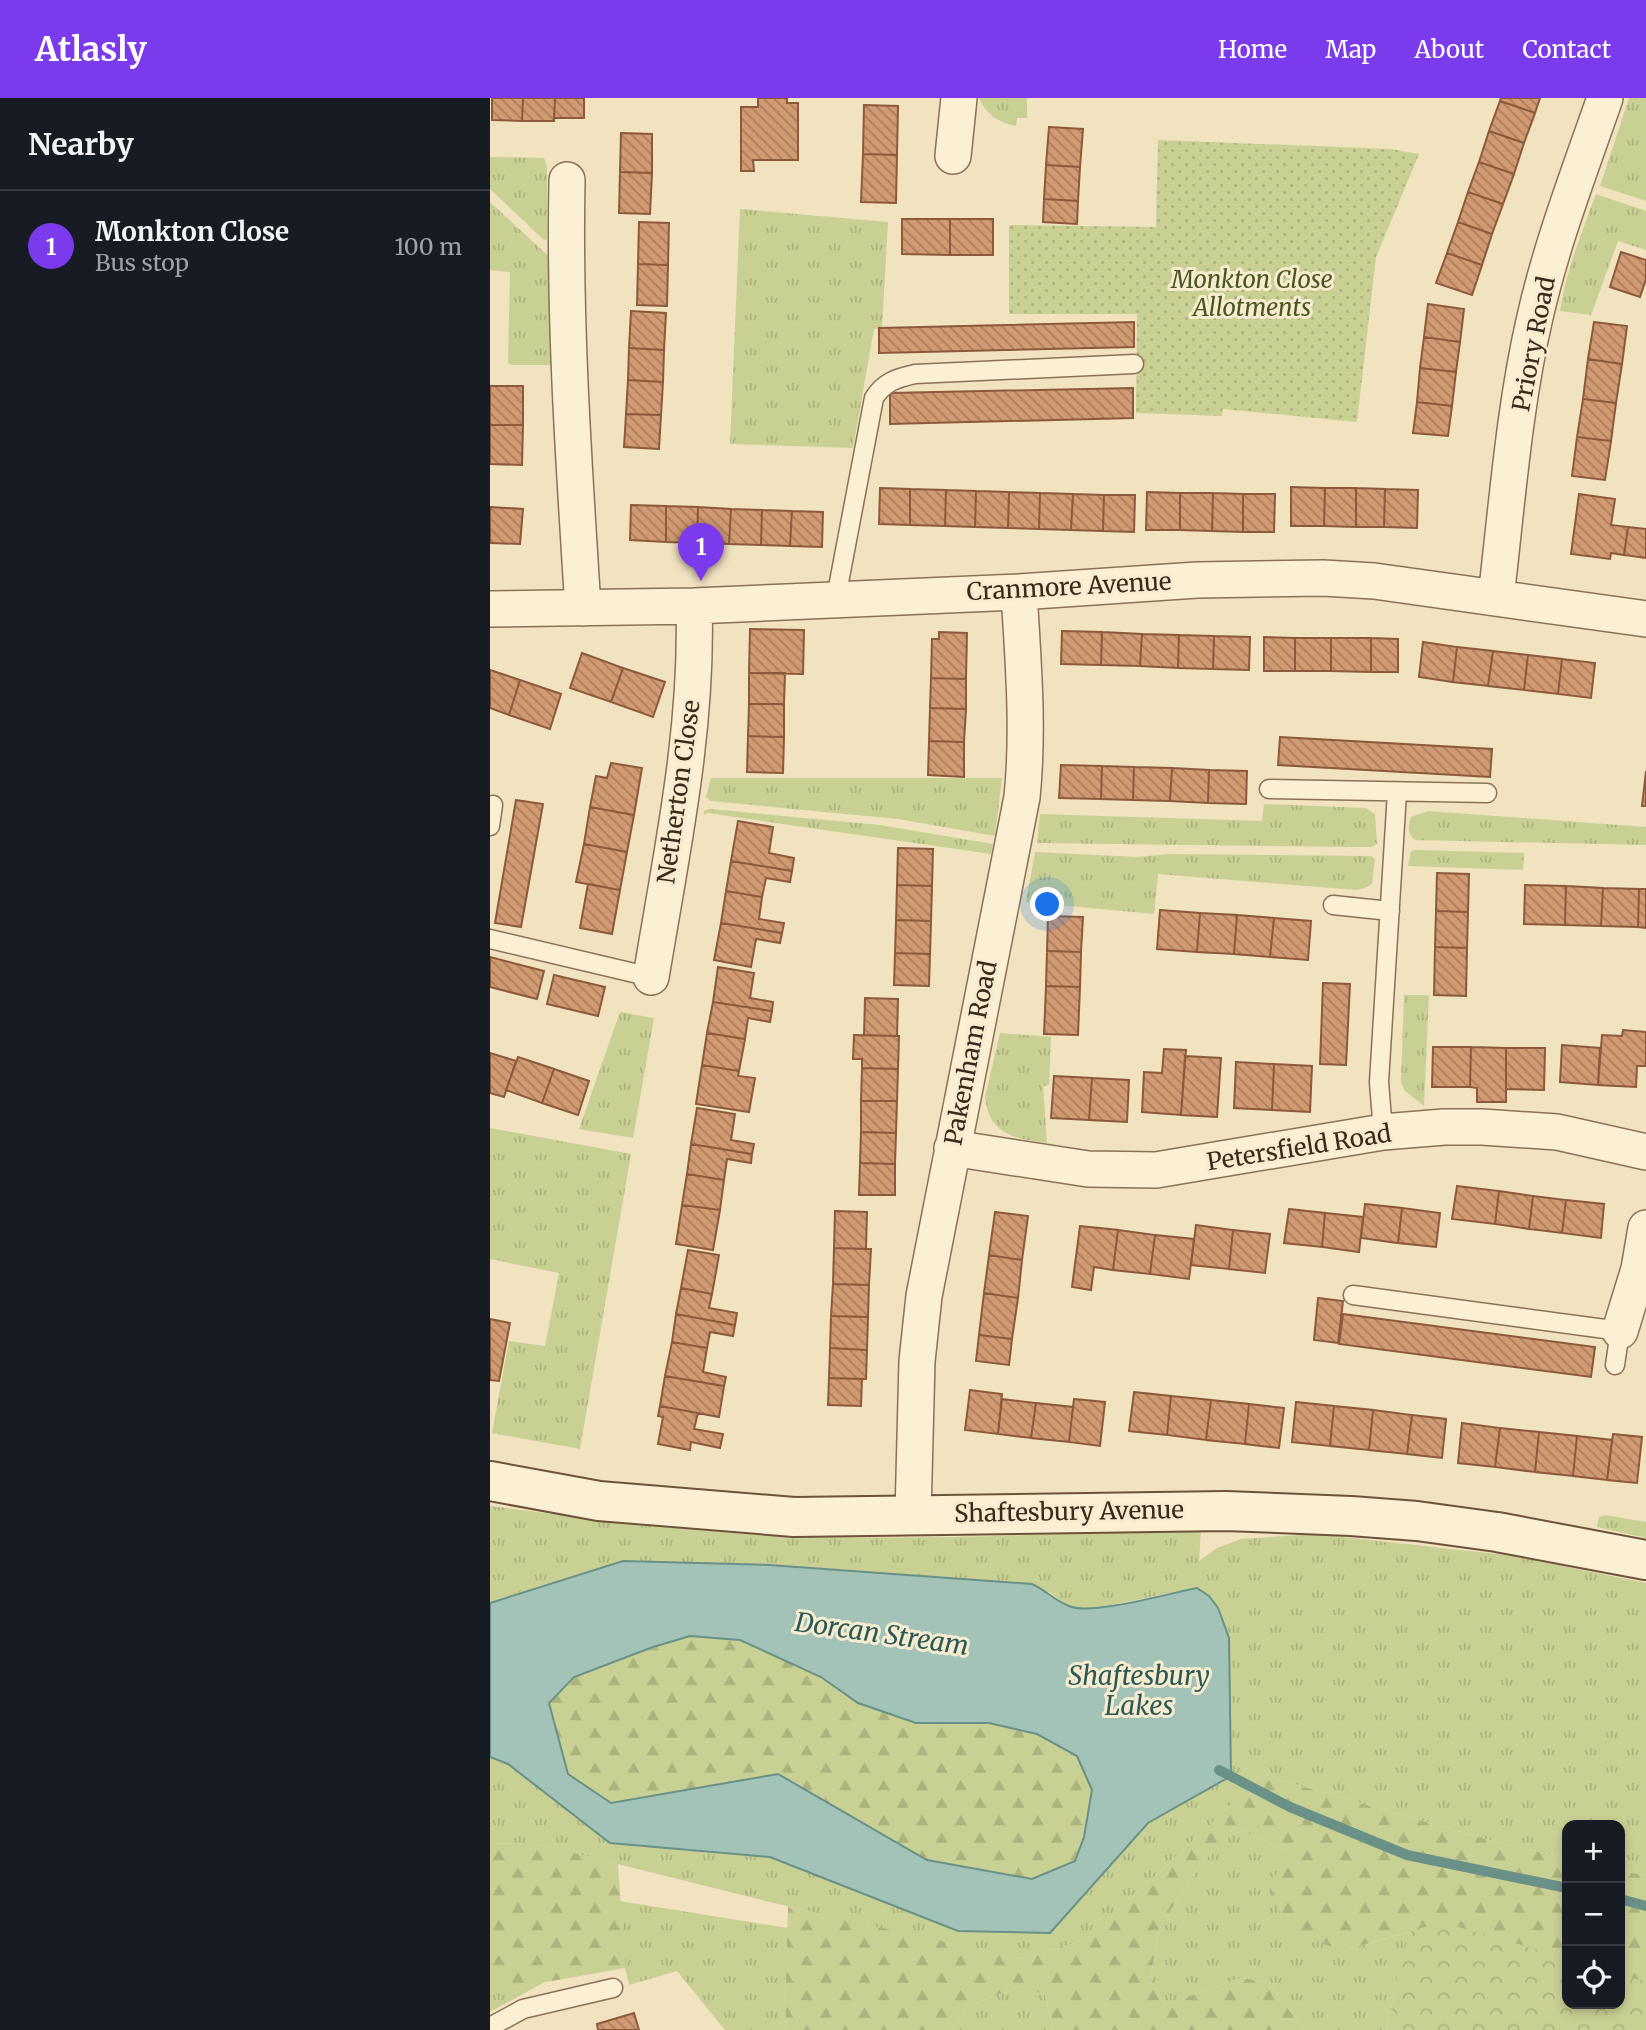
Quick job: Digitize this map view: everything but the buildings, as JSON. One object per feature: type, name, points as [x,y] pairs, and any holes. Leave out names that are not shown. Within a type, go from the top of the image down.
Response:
[{"type":"street","points":[[953,156],[959,98]]},
{"type":"street","name":"Priory Road","points":[[1496,597],[1532,327],[1605,98]]},
{"type":"street","points":[[567,180],[565,257],[569,372],[583,608]]},
{"type":"street","name":"Cranmore Avenue","points":[[490,609],[694,606],[1019,592],[1197,580],[1323,578],[1374,581],[1646,618]]},
{"type":"street","name":"Pakenham Road","points":[[913,1514],[920,1329],[933,1245],[1022,797],[1026,762],[1026,718],[1019,592]]},
{"type":"street","name":"Netherton Close","points":[[651,978],[689,735],[695,669],[694,606]]},
{"type":"street","name":"Petersfield Road","points":[[952,1148],[1088,1169],[1156,1170],[1383,1132],[1444,1127],[1517,1128],[1557,1132],[1646,1152]]},
{"type":"street","points":[[1618,1348],[1642,1270],[1646,1228]]},
{"type":"street","name":"Shaftesbury Avenue","points":[[490,1481],[599,1501],[744,1514],[825,1517],[1226,1511],[1351,1516],[1417,1521],[1497,1532],[1646,1560]]},
{"type":"lane","points":[[836,598],[874,398],[881,387],[901,377],[915,374],[1133,364]]},
{"type":"lane","points":[[1269,789],[1487,793]]},
{"type":"lane","points":[[1383,1132],[1379,1082],[1397,792]]},
{"type":"lane","points":[[490,827],[493,805]]},
{"type":"lane","points":[[1333,905],[1390,911]]},
{"type":"lane","points":[[490,939],[651,978]]},
{"type":"lane","points":[[1353,1295],[1618,1348]]},
{"type":"lane","points":[[490,2027],[523,2008],[613,1987]]},
{"type":"green space","points":[[979,98],[1027,98],[1027,118],[1017,118],[1016,126],[1004,123],[989,113]]},
{"type":"green space","points":[[1629,98],[1646,98],[1646,201],[1600,186]]},
{"type":"green space","name":"Monkton Close Allotments","points":[[1158,140],[1391,149],[1419,154],[1376,257],[1357,422],[1223,409],[1222,416],[1136,413],[1137,314],[1009,314],[1009,225],[1156,227]]},
{"type":"green space","points":[[490,157],[544,158],[547,167],[547,239],[544,240],[490,189]]},
{"type":"green space","points":[[1596,194],[1646,211],[1646,250],[1618,241],[1591,315],[1560,311],[1570,266]]},
{"type":"green space","points":[[490,202],[556,263],[556,365],[508,363],[510,272],[490,270]]},
{"type":"green space","points":[[740,209],[888,222],[882,328],[874,329],[853,448],[730,444]]},
{"type":"green space","points":[[711,778],[1002,778],[995,836],[898,819],[711,801],[706,797]]},
{"type":"green space","points":[[1264,804],[1366,808],[1375,814],[1377,844],[1371,847],[1353,847],[1037,843],[1040,814],[1262,821]]},
{"type":"green space","points":[[710,809],[880,825],[993,844],[991,854],[707,813],[704,815],[704,811]]},
{"type":"green space","points":[[1428,811],[1646,827],[1646,845],[1415,840],[1409,830],[1411,817]]},
{"type":"green space","points":[[1411,851],[1524,853],[1523,870],[1408,866]]},
{"type":"green space","points":[[1035,852],[1138,857],[1168,854],[1371,856],[1375,859],[1372,884],[1356,890],[1158,874],[1154,914],[1026,902]]},
{"type":"green space","points":[[1404,995],[1429,995],[1424,1106],[1405,1091],[1401,1082]]},
{"type":"green space","points":[[620,1012],[654,1018],[633,1138],[579,1129]]},
{"type":"green space","points":[[1000,1033],[1051,1037],[1049,1085],[1043,1086],[1047,1143],[1015,1137],[1006,1133],[992,1120],[985,1097]]},
{"type":"green space","points":[[490,1128],[631,1154],[580,1449],[492,1433],[509,1341],[545,1346],[559,1273],[490,1259]]},
{"type":"green space","points":[[490,1506],[681,1529],[797,1536],[948,1537],[1201,1529],[1199,1561],[1217,1548],[1241,1539],[1316,1534],[1514,1556],[1646,1583],[1646,1876],[1625,1871],[1625,1820],[1562,1820],[1562,1857],[1499,1843],[1277,1779],[1267,1769],[1087,1939],[1022,1959],[847,1921],[533,1843],[490,1844],[490,1757],[508,1764],[610,1843],[770,1857],[958,1931],[1050,1933],[1148,1823],[1231,1776],[1197,1588],[1090,1609],[1070,1607],[1049,1592],[769,1565],[623,1561],[490,1603]]},
{"type":"green space","points":[[1605,1515],[1646,1522],[1646,1538],[1597,1527],[1599,1517]]},
{"type":"green space","points":[[690,1636],[739,1640],[821,1677],[858,1703],[916,1723],[989,1723],[1037,1734],[1077,1756],[1092,1790],[1084,1837],[1075,1861],[1032,1879],[927,1860],[778,1774],[611,1803],[568,1774],[549,1704],[574,1677]]},
{"type":"green space","points":[[1267,1769],[1277,1779],[1499,1843],[1562,1857],[1562,2009],[1625,2009],[1625,1871],[1646,1876],[1646,2030],[1394,1991],[1408,1932],[1343,1951],[1290,1931],[1269,1892],[1285,1851],[1235,1827],[1197,1869],[1159,1929],[1150,1981],[1164,2005],[1241,1978],[1268,1982],[1304,2030],[1053,2030],[1045,1995],[1022,1986],[968,2006],[952,2030],[787,2030],[785,2008],[788,1907],[1022,1959],[1087,1939]]},
{"type":"green space","points":[[1235,1827],[1285,1851],[1343,1951],[1409,1932],[1386,2030],[1304,2030],[1268,1982],[1241,1978],[1164,2005],[1150,1981],[1159,1929],[1197,1869]]},
{"type":"green space","points":[[533,1843],[618,1864],[625,1968],[490,1992],[490,1844]]},
{"type":"green space","points":[[619,1901],[788,1928],[785,2008],[787,2030],[725,2030],[677,1971],[629,1985]]},
{"type":"green space","points":[[1441,1922],[1562,1957],[1562,2009],[1625,2009],[1625,1974],[1646,1982],[1646,2030],[1386,2030],[1409,1932]]},
{"type":"green space","points":[[545,1982],[490,2012],[490,1992]]},
{"type":"green space","points":[[1022,1986],[1045,1995],[1053,2030],[952,2030],[968,2006]]},
{"type":"water","name":"Shaftesbury Lakes","points":[[623,1561],[769,1565],[1032,1584],[1064,1604],[1079,1608],[1112,1606],[1197,1588],[1209,1596],[1218,1608],[1229,1638],[1231,1776],[1148,1823],[1050,1933],[958,1931],[770,1857],[610,1843],[508,1764],[490,1757],[490,1603]],"holes":[[[690,1636],[740,1640],[821,1677],[858,1703],[916,1723],[989,1723],[1037,1734],[1077,1756],[1092,1790],[1084,1837],[1075,1861],[1032,1879],[927,1860],[778,1774],[611,1803],[568,1774],[549,1703],[574,1677]]]},
{"type":"waterway","name":"Dorcan Stream","points":[[1219,1770],[1290,1807],[1407,1855],[1562,1887]]},
{"type":"waterway","name":"Dorcan Stream","points":[[1625,1900],[1646,1906]]},
{"type":"place","name":"Monkton Close","points":[[701,581]]}]
